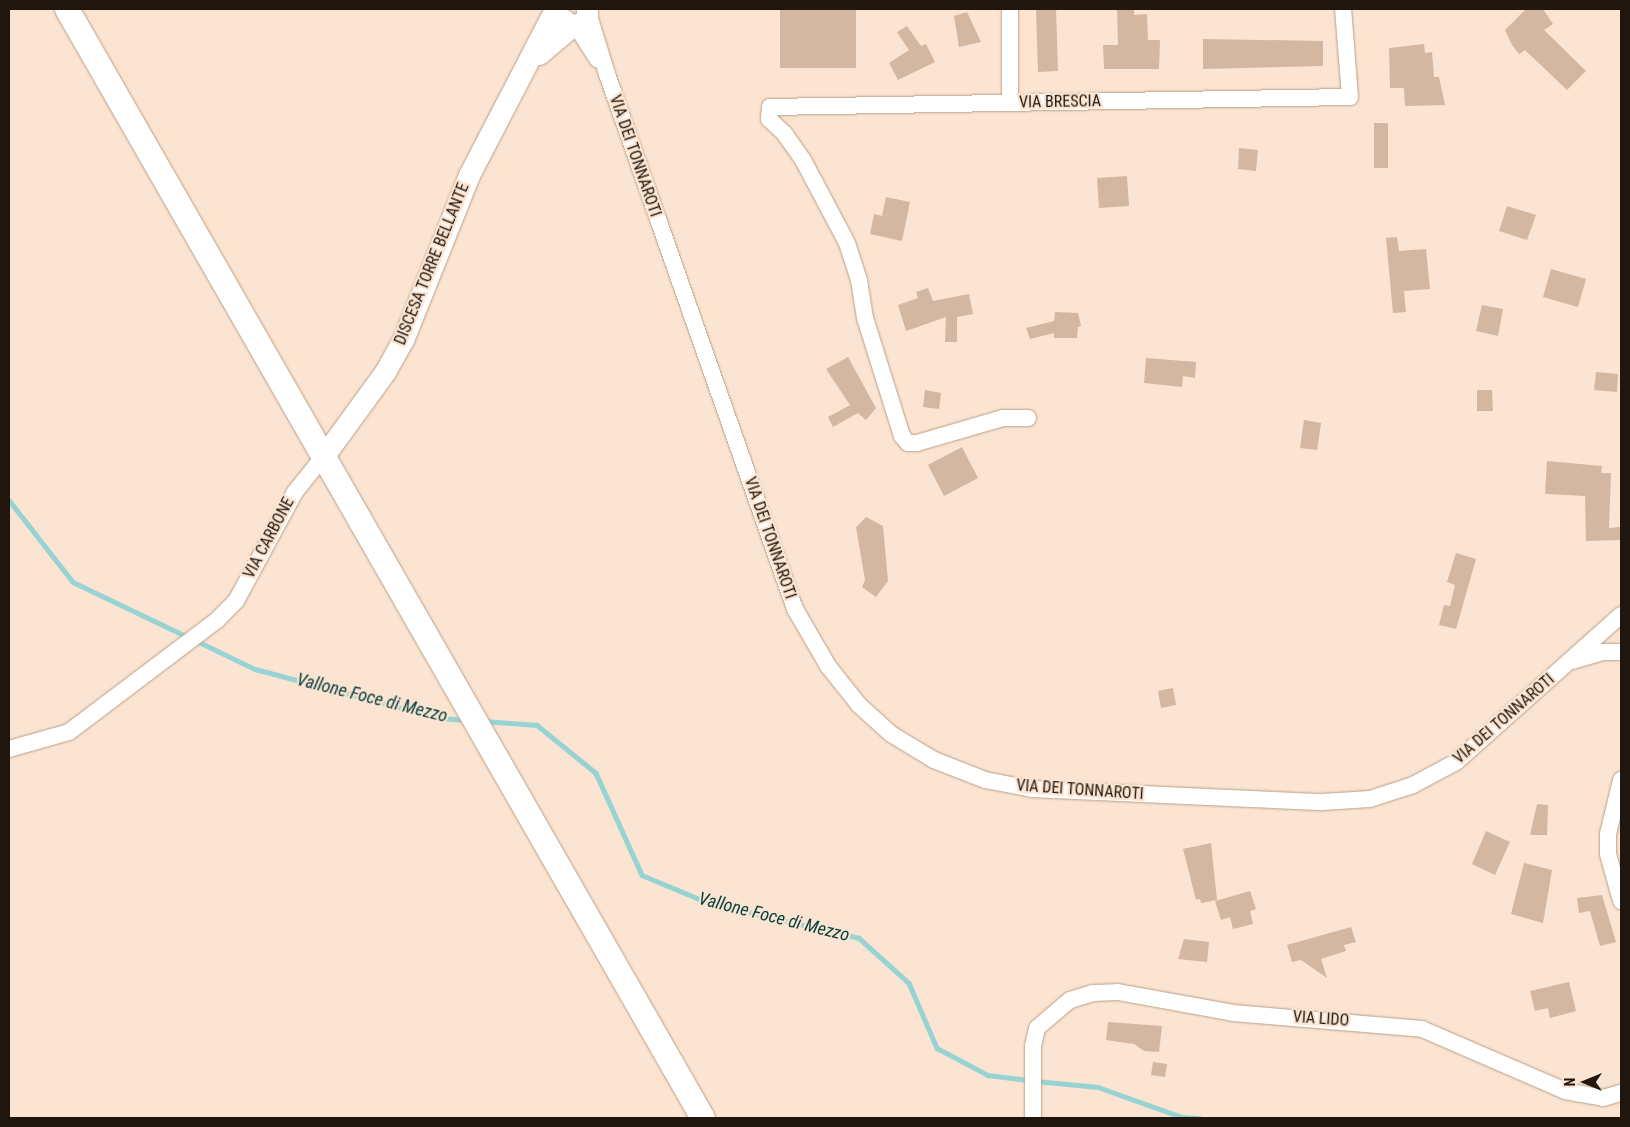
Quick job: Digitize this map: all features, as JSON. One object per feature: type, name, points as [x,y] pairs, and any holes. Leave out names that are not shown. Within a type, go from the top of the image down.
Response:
[{"type":"main road","points":[[67,9],[443,668],[494,751],[703,1118]]},
{"type":"street","points":[[1010,9],[1010,102]]},
{"type":"street","name":"VIA BRESCIA","points":[[1028,418],[1003,418],[917,443],[908,443],[902,436],[865,318],[859,280],[847,244],[803,160],[785,134],[769,119],[770,107],[1350,97],[1343,9]]},
{"type":"street","name":"DISCESA TORRE BELLANTE","points":[[323,457],[385,372],[403,340],[469,175],[530,62],[567,14]]},
{"type":"street","name":"VIA DEI TONNAROTI","points":[[567,14],[607,74],[795,609],[828,666],[859,705],[910,746],[958,771],[1032,789],[1356,801],[1407,788],[1456,762],[1569,662],[1614,628],[1621,615]]},
{"type":"street","name":"VIA CARBONE","points":[[9,749],[69,732],[173,651],[217,620],[236,601],[295,492],[323,457]]},
{"type":"street","points":[[1569,662],[1619,654]]},
{"type":"street","points":[[1621,780],[1611,815],[1621,901]]},
{"type":"street","name":"VIA LIDO","points":[[1033,1112],[1033,1046],[1044,1020],[1070,1000],[1092,993],[1118,992],[1233,1013],[1422,1029],[1566,1092],[1603,1098],[1621,1092]]},
{"type":"building","points":[[1036,9],[1056,9],[1058,71],[1038,72]]},
{"type":"building","points":[[1117,9],[1134,9],[1134,15],[1147,14],[1148,40],[1160,40],[1159,69],[1104,69],[1103,45],[1118,45]]},
{"type":"building","points":[[1526,9],[1543,9],[1553,24],[1544,30],[1586,71],[1567,90],[1525,50],[1519,54],[1512,45],[1505,30]]},
{"type":"building","points":[[780,10],[856,10],[856,68],[780,68]]},
{"type":"building","points":[[967,12],[981,42],[959,47],[954,16]]},
{"type":"building","points":[[907,26],[921,46],[926,44],[935,62],[898,80],[889,63],[909,50],[897,32]]},
{"type":"building","points":[[1203,39],[1323,41],[1323,66],[1203,69]]},
{"type":"building","points":[[1424,44],[1425,53],[1432,52],[1434,77],[1439,77],[1445,105],[1405,106],[1404,88],[1390,88],[1389,48]]},
{"type":"building","points":[[1374,123],[1388,123],[1388,168],[1374,168]]},
{"type":"building","points":[[1239,148],[1258,150],[1256,171],[1238,169]]},
{"type":"building","points":[[1127,176],[1129,206],[1099,208],[1097,178]]},
{"type":"building","points":[[886,197],[910,202],[902,241],[870,234],[874,214],[882,216]]},
{"type":"building","points":[[1507,206],[1536,215],[1527,240],[1499,231]]},
{"type":"building","points":[[1397,237],[1399,251],[1426,249],[1430,289],[1404,291],[1406,312],[1393,313],[1386,238]]},
{"type":"building","points":[[1551,269],[1586,279],[1578,307],[1543,297]]},
{"type":"building","points":[[928,288],[933,301],[969,294],[973,314],[957,317],[957,342],[945,342],[946,317],[906,331],[898,305],[918,298],[916,292]]},
{"type":"building","points":[[1482,305],[1503,309],[1498,336],[1476,331]]},
{"type":"building","points":[[1055,312],[1078,313],[1081,326],[1078,327],[1077,338],[1054,338],[1054,333],[1030,339],[1026,328],[1054,321]]},
{"type":"building","points":[[848,357],[876,408],[866,420],[858,413],[833,427],[828,417],[850,405],[826,369]]},
{"type":"building","points":[[1146,358],[1196,362],[1195,378],[1183,376],[1182,387],[1144,383]]},
{"type":"building","points":[[1596,372],[1618,374],[1617,392],[1594,390]]},
{"type":"building","points":[[925,390],[941,393],[939,409],[923,407]]},
{"type":"building","points":[[1477,390],[1492,390],[1493,411],[1477,411]]},
{"type":"building","points":[[1304,420],[1321,423],[1317,450],[1300,448]]},
{"type":"building","points":[[962,447],[978,478],[944,496],[928,465]]},
{"type":"building","points":[[1547,461],[1602,466],[1601,473],[1611,473],[1609,528],[1621,527],[1621,540],[1586,541],[1585,496],[1545,494]]},
{"type":"building","points":[[866,517],[883,526],[888,581],[876,597],[862,587],[865,580],[856,527]]},
{"type":"building","points":[[1456,553],[1476,559],[1456,629],[1439,625],[1444,605],[1450,606],[1455,585],[1447,582]]},
{"type":"building","points":[[1173,688],[1176,705],[1161,708],[1158,691]]},
{"type":"building","points":[[1537,804],[1548,805],[1547,835],[1530,835]]},
{"type":"building","points":[[1486,831],[1510,842],[1495,875],[1472,864]]},
{"type":"building","points":[[1211,843],[1217,900],[1201,903],[1200,899],[1196,900],[1183,849]]},
{"type":"building","points":[[1524,863],[1552,870],[1543,923],[1511,914]]},
{"type":"building","points":[[1250,891],[1256,909],[1250,911],[1253,924],[1233,929],[1230,917],[1221,920],[1215,901]]},
{"type":"building","points":[[1602,895],[1616,942],[1600,946],[1590,911],[1579,913],[1577,898]]},
{"type":"building","points":[[1351,927],[1356,942],[1344,945],[1346,951],[1321,959],[1327,978],[1301,960],[1292,962],[1287,945]]},
{"type":"building","points":[[1184,939],[1209,942],[1207,962],[1178,959]]},
{"type":"building","points":[[1569,982],[1576,1011],[1550,1018],[1548,1008],[1535,1011],[1530,991]]},
{"type":"building","points":[[1108,1022],[1162,1026],[1159,1052],[1144,1051],[1134,1044],[1106,1040]]},
{"type":"building","points":[[1153,1062],[1167,1064],[1165,1077],[1151,1075]]},
{"type":"waterway","name":"Vallone Foce di Mezzo","points":[[9,500],[73,582],[188,637]]},
{"type":"waterway","name":"Vallone Foce di Mezzo","points":[[197,641],[255,669],[440,718],[467,720]]},
{"type":"waterway","name":"Vallone Foce di Mezzo","points":[[484,721],[537,725],[596,773],[642,875],[709,903],[859,938],[909,983],[937,1048],[988,1075],[1029,1080]]},
{"type":"waterway","name":"Vallone Foce di Mezzo","points":[[1036,1081],[1098,1087],[1182,1117],[1199,1118]]}]
